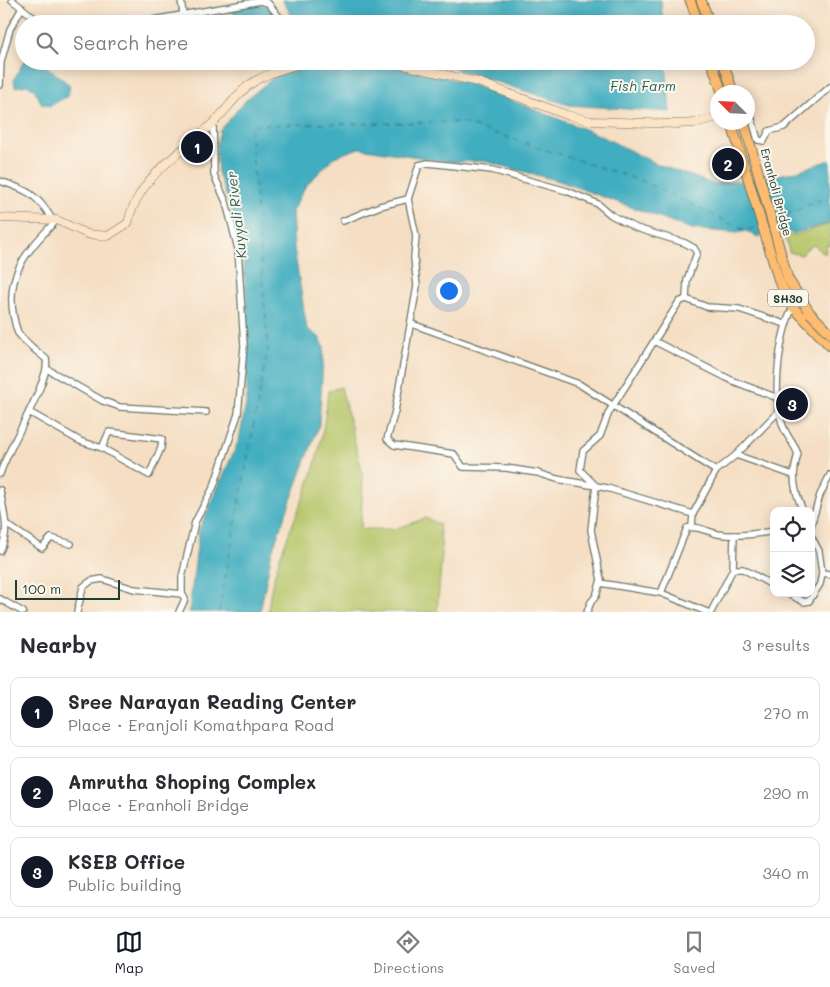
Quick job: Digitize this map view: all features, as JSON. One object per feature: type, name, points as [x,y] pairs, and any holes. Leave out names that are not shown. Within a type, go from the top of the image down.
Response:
[{"type":"main road","points":[[690,0],[695,15]]},
{"type":"main road","points":[[701,0],[707,15]]},
{"type":"main road","points":[[0,218],[54,219],[87,234],[108,236],[128,223],[130,209],[146,184],[214,123],[243,90],[256,80],[284,70]]},
{"type":"main road","points":[[425,70],[478,82],[591,122],[677,124],[694,123],[710,118]]},
{"type":"main road","points":[[714,70],[720,85]]},
{"type":"main road","points":[[726,70],[732,85]]},
{"type":"main road","name":"SH30","points":[[733,130],[778,281],[793,308],[830,346]]},
{"type":"main road","name":"Eranholi Bridge","points":[[746,130],[788,279],[810,313],[830,333]]},
{"type":"main road","points":[[817,334],[830,320]]},
{"type":"street","points":[[12,0],[31,15]]},
{"type":"street","points":[[181,0],[183,14]]},
{"type":"street","points":[[178,15],[261,0],[268,3],[278,15]]},
{"type":"street","points":[[18,15],[22,8]]},
{"type":"street","points":[[0,85],[1,62],[10,29],[15,20]]},
{"type":"street","points":[[755,130],[758,140],[764,141],[769,131],[784,127],[830,87]]},
{"type":"street","points":[[179,612],[185,599],[182,594],[185,559],[196,522],[214,486],[238,414],[244,346],[238,249],[226,202],[214,175],[214,123]]},
{"type":"street","points":[[686,299],[687,280],[697,254],[694,248],[685,243],[636,228],[611,215],[598,204],[527,178],[492,170],[428,163],[419,165],[408,199],[416,236],[414,258],[417,286],[412,324],[395,411],[387,439],[394,445],[454,454],[463,467],[523,470],[596,486],[693,514]]},
{"type":"street","points":[[0,181],[32,193],[54,219],[12,265]]},
{"type":"street","points":[[342,221],[380,206],[408,199]]},
{"type":"street","points":[[596,486],[580,470],[584,451],[600,436],[613,406],[679,302],[686,299],[707,307],[739,310],[785,324]]},
{"type":"street","points":[[793,308],[785,324],[778,398],[779,411],[785,433],[794,444],[798,454],[793,475],[794,490],[801,507]]},
{"type":"street","points":[[0,473],[47,369],[46,360],[17,332],[6,311]]},
{"type":"street","points":[[412,324],[579,384],[716,472]]},
{"type":"street","points":[[654,342],[733,381],[760,393],[778,398]]},
{"type":"street","points":[[47,369],[103,401],[120,407],[206,412]]},
{"type":"street","points":[[692,527],[693,514],[716,472],[736,455],[779,411]]},
{"type":"street","points":[[29,412],[80,440],[102,448],[149,475],[161,448],[162,439],[109,432],[102,448]]},
{"type":"street","points":[[736,455],[793,475]]},
{"type":"street","points":[[815,512],[820,495],[830,475]]},
{"type":"street","points":[[587,612],[590,602],[596,596],[600,583],[599,565],[591,530],[596,486]]},
{"type":"street","points":[[0,490],[6,524],[6,531],[0,550]]},
{"type":"street","points":[[6,524],[42,548],[51,538],[72,544]]},
{"type":"street","points":[[661,593],[687,528],[692,527],[717,534],[734,535],[770,532]]},
{"type":"street","points":[[600,583],[661,593],[709,612],[733,569],[734,535]]},
{"type":"street","points":[[815,544],[819,551],[822,573],[820,584],[815,592]]},
{"type":"street","points":[[733,569],[743,569],[770,584]]},
{"type":"street","points":[[822,573],[830,574]]},
{"type":"street","points":[[77,612],[83,587],[91,581],[102,579],[134,589],[182,594]]},
{"type":"street","points":[[795,597],[804,602],[809,601],[812,597]]},
{"type":"street","points":[[0,600],[23,612]]},
{"type":"green space","points":[[830,224],[830,246],[827,245],[825,254],[814,245],[806,249],[802,255],[789,252],[785,236],[796,235]]},
{"type":"green space","points":[[341,387],[363,475],[361,529],[395,529],[426,518],[439,524],[442,554],[437,612],[268,612],[273,580],[278,564],[315,464],[323,428],[328,391]]},
{"type":"water","points":[[282,0],[661,0],[662,15],[291,15]]},
{"type":"water","points":[[253,5],[266,5],[274,15],[234,15],[232,10]]},
{"type":"water","points":[[19,70],[51,70],[70,85],[68,96],[50,106],[42,104],[34,89],[28,85],[15,87],[14,79]]},
{"type":"water","name":"Kuyyali River","points":[[299,70],[409,70],[465,82],[599,135],[657,164],[713,184],[752,180],[794,172],[830,160],[830,223],[792,234],[778,226],[758,237],[746,231],[737,233],[692,229],[559,181],[484,161],[451,162],[359,148],[334,157],[305,187],[292,211],[294,248],[307,329],[319,337],[324,347],[319,425],[272,551],[260,612],[189,612],[199,530],[239,440],[247,399],[247,303],[241,235],[218,173],[216,150],[220,130],[247,99],[277,75]]},
{"type":"water","name":"Fish Farm","points":[[459,70],[667,70],[670,112],[569,105]]},
{"type":"ferry route","points":[[219,612],[268,348],[250,125],[460,122],[642,181],[746,231],[758,226]]},
{"type":"ferry route","points":[[776,219],[830,196]]},
{"type":"place","name":"Sree Narayan Reading Center","points":[[197,147]]},
{"type":"place","name":"Amrutha Shoping Complex","points":[[728,164]]},
{"type":"place","name":"KSEB Office","points":[[792,404]]}]
